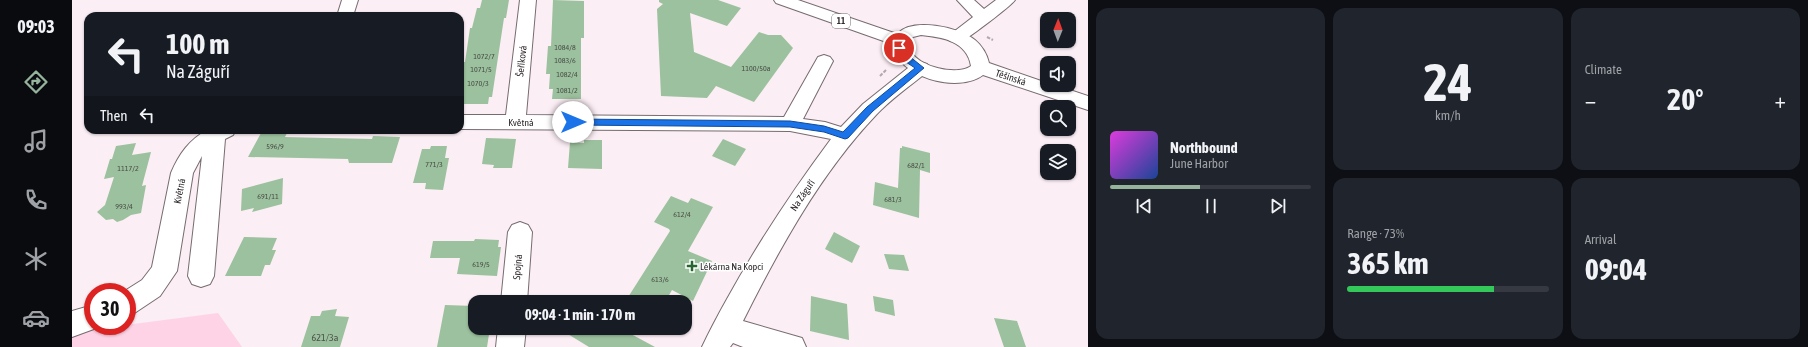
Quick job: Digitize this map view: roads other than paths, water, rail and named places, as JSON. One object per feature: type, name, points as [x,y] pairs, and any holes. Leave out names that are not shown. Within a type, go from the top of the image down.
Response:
[{"type":"street","points":[[346,12],[350,0]]},
{"type":"street","name":"Šeříková","points":[[515,122],[528,0]]},
{"type":"street","name":"11","points":[[782,0],[900,40]]},
{"type":"street","points":[[965,0],[976,11],[985,17]]},
{"type":"street","points":[[956,37],[1007,0]]},
{"type":"street","points":[[921,30],[938,31],[956,37],[971,46],[980,57],[980,67],[971,74],[956,77],[938,75],[920,68],[906,58],[899,48],[900,40],[907,33],[921,30]]},
{"type":"street","points":[[790,124],[824,61]]},
{"type":"street","name":"Těšínská","points":[[980,67],[1088,103]]},
{"type":"street","name":"Na Záguří","points":[[721,337],[790,212],[845,136],[870,109],[920,68]]},
{"type":"street","name":"Květná","points":[[464,122],[790,124],[824,129],[845,136]]},
{"type":"street","name":"Květná","points":[[136,298],[151,288],[164,271],[184,166],[197,147],[218,134]]},
{"type":"street","points":[[201,276],[221,134]]},
{"type":"street","name":"Spojná","points":[[515,295],[520,232]]},
{"type":"street","points":[[72,324],[84,320]]},
{"type":"street","points":[[721,337],[743,334],[792,347]]},
{"type":"street","points":[[510,347],[511,335]]},
{"type":"place","name":"Lékárna Na Kopci","points":[[692,266]]}]
